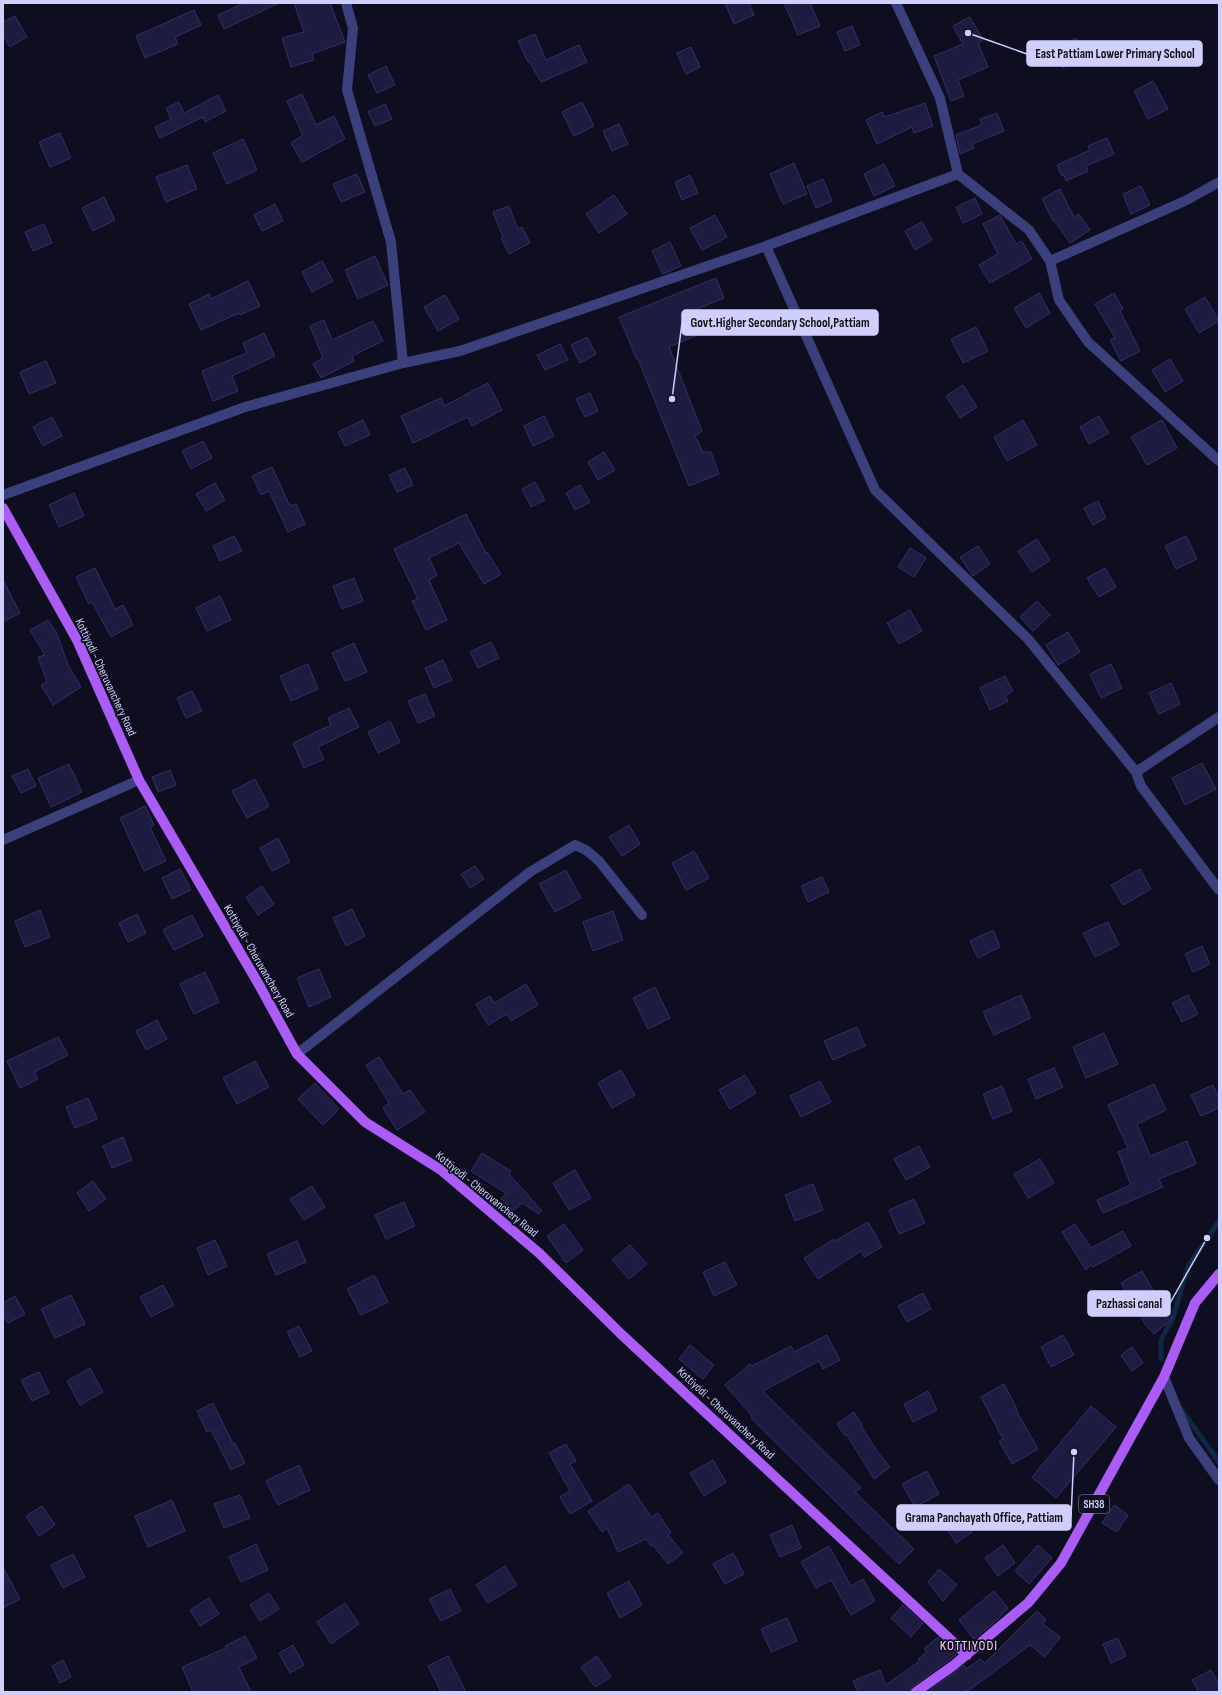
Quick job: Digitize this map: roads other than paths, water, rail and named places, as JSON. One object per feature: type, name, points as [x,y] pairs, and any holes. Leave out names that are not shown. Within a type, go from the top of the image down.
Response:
[{"type":"main road","name":"Kottiyodi - Cheruvanchery Road","points":[[3,508],[77,640],[138,780],[258,983],[297,1054],[365,1122],[441,1170],[539,1252],[621,1334],[968,1654]]},
{"type":"main road","name":"SH38","points":[[916,1692],[968,1654],[1028,1603],[1061,1563],[1164,1377],[1195,1303],[1219,1274]]},
{"type":"street","points":[[346,3],[353,28],[347,90],[391,242],[403,363]]},
{"type":"street","points":[[896,3],[940,98],[958,174],[1029,230],[1050,261],[1059,300],[1088,342],[1219,461]]},
{"type":"street","points":[[3,495],[244,407],[403,363],[460,351],[766,246],[958,174]]},
{"type":"street","points":[[1050,261],[1187,200],[1219,182]]},
{"type":"street","points":[[766,246],[875,490],[1028,639],[1136,772],[1140,786],[1219,890]]},
{"type":"street","points":[[1136,772],[1219,717]]},
{"type":"street","points":[[3,840],[138,780]]},
{"type":"street","points":[[297,1054],[530,872],[575,845],[586,850],[599,861],[642,915]]},
{"type":"street","points":[[1164,1377],[1189,1438],[1219,1480]]},
{"type":"waterway","points":[[1161,1359],[1161,1340],[1173,1318],[1188,1267],[1219,1221]]},
{"type":"waterway","points":[[1181,1409],[1219,1462]]},
{"type":"place","name":"East Pattiam Lower Primary School","points":[[968,33]]},
{"type":"place","name":"Govt.Higher Secondary School,Pattiam","points":[[672,399]]},
{"type":"place","name":"Pazhassi canal","points":[[1207,1238]]},
{"type":"place","name":"Grama Panchayath Office, Pattiam","points":[[1074,1452]]},
{"type":"district","name":"KOTTIYODI","points":[[969,1645]]}]
